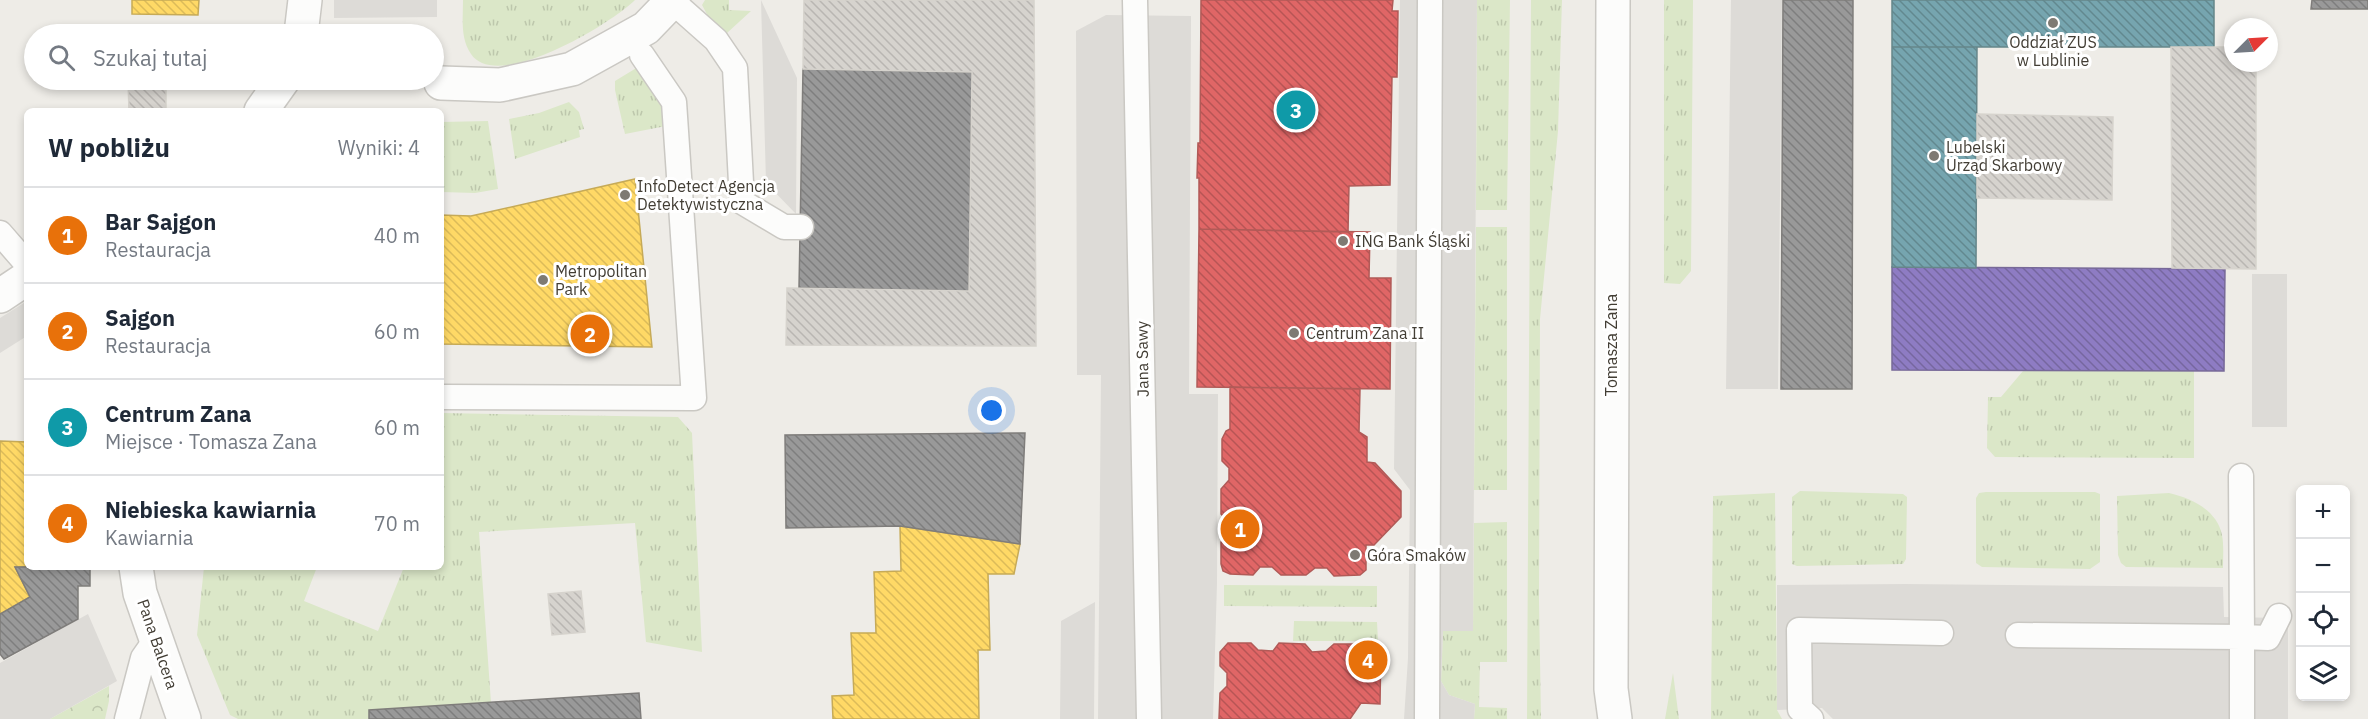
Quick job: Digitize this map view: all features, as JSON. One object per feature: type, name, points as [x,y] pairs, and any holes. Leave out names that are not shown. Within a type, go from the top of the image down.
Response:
[{"type":"street","points":[[302,24],[304,0]]},
{"type":"street","name":"Tomasza Zana","points":[[1609,709],[1613,0]]},
{"type":"street","points":[[444,83],[500,85],[572,69],[646,28],[672,1]]},
{"type":"street","points":[[263,108],[276,90]]},
{"type":"street","points":[[0,296],[24,280]]},
{"type":"street","name":"Pana Balcera","points":[[136,570],[140,592],[184,719]]},
{"type":"lane","name":"Jana Sawy","points":[[1135,0],[1149,719]]},
{"type":"lane","points":[[1427,719],[1430,0]]},
{"type":"lane","points":[[672,1],[716,40],[735,68],[742,202],[784,227],[801,227]]},
{"type":"lane","points":[[444,397],[694,398],[674,102],[642,55]]},
{"type":"lane","points":[[0,233],[24,261]]},
{"type":"lane","points":[[2241,476],[2242,719]]},
{"type":"lane","points":[[2018,635],[2268,638],[2279,616]]},
{"type":"lane","points":[[1811,719],[1800,709],[1798,630],[1941,633]]},
{"type":"lane","points":[[127,719],[143,658],[157,638]]},
{"type":"green space","points":[[463,0],[635,0],[603,24],[554,51],[504,65],[485,64],[471,54],[467,48],[464,35]]},
{"type":"green space","points":[[705,0],[729,0],[729,10],[751,11],[727,33],[709,18],[702,5]]},
{"type":"green space","points":[[1477,0],[1510,0],[1507,210],[1476,210]]},
{"type":"green space","points":[[1531,0],[1562,0],[1558,131],[1540,319],[1541,719],[1527,719]]},
{"type":"green space","points":[[1664,0],[1693,0],[1691,271],[1680,284],[1664,283]]},
{"type":"green space","points":[[638,67],[658,93],[666,126],[625,134],[615,81]]},
{"type":"green space","points":[[569,102],[579,112],[584,129],[579,130],[580,137],[515,159],[509,119],[539,113]]},
{"type":"green space","points":[[488,121],[498,189],[475,193],[444,192],[444,122]]},
{"type":"green space","points":[[1476,227],[1507,227],[1507,490],[1474,490]]},
{"type":"green space","points":[[2023,371],[2194,371],[2194,458],[1995,457],[1987,448],[1988,397],[2001,397]]},
{"type":"green space","points":[[444,413],[678,417],[692,433],[702,652],[646,642],[635,523],[479,532],[491,703],[369,710],[369,719],[238,719],[230,715],[197,635],[204,570],[316,570],[304,601],[378,631],[403,570],[444,570]]},
{"type":"green space","points":[[1800,491],[1903,494],[1907,497],[1906,559],[1903,564],[1797,566],[1792,564],[1792,497]]},
{"type":"green space","points":[[2095,492],[2100,494],[2100,562],[2090,569],[1982,567],[1976,563],[1976,498],[1979,493]]},
{"type":"green space","points":[[1775,493],[1777,710],[1782,719],[1711,719],[1713,496]]},
{"type":"green space","points":[[2169,493],[2202,506],[2215,519],[2222,535],[2223,568],[2126,567],[2121,563],[2118,555],[2117,496]]},
{"type":"green space","points":[[1507,522],[1507,662],[1480,662],[1479,707],[1507,708],[1507,719],[1474,719],[1475,704],[1449,695],[1441,681],[1443,631],[1473,630],[1474,523]]},
{"type":"green space","points":[[1224,585],[1377,586],[1377,607],[1224,606]]},
{"type":"green space","points":[[1294,621],[1377,622],[1378,641],[1293,641]]},
{"type":"green space","points":[[1673,673],[1679,719],[1665,719]]},
{"type":"green space","points":[[109,686],[109,701],[105,719],[50,719]]},
{"type":"shaded area","points":[[334,0],[437,0],[437,17],[334,18]]},
{"type":"shaded area","points":[[761,0],[797,78],[796,214],[766,183]]},
{"type":"shaded area","points":[[1400,0],[1477,0],[1473,631],[1443,631],[1441,681],[1449,695],[1475,704],[1474,719],[1404,719],[1408,658],[1410,490],[1394,469]]},
{"type":"shaded area","points":[[1731,0],[1782,0],[1778,389],[1726,389]]},
{"type":"shaded area","points":[[1106,15],[1191,16],[1189,394],[1218,394],[1217,583],[1213,719],[1098,719],[1101,375],[1077,375],[1076,31]]},
{"type":"shaded area","points":[[2252,274],[2287,274],[2287,427],[2252,427]]},
{"type":"shaded area","points":[[24,303],[24,338],[0,353],[0,318]]},
{"type":"shaded area","points":[[1777,585],[2223,587],[2224,617],[2284,618],[2288,622],[2288,719],[1833,719],[1822,708],[1777,710]]},
{"type":"shaded area","points":[[1095,602],[1094,719],[1060,719],[1061,621]]},
{"type":"shaded area","points":[[88,614],[117,681],[50,719],[0,719],[0,663]]},
{"type":"building: Mieszkania","points":[[132,0],[199,0],[198,15],[132,14]]},
{"type":"building: Mieszkania","name":"Metropolitan Park","points":[[635,179],[652,347],[444,344],[444,215],[471,216]]},
{"type":"building: Mieszkania","points":[[0,441],[24,442],[24,567],[15,567],[30,597],[0,614]]},
{"type":"building: Mieszkania","points":[[900,526],[1020,544],[1014,574],[988,574],[990,650],[978,650],[979,719],[833,719],[832,696],[854,695],[851,633],[876,633],[874,572],[901,571]]},
{"type":"building: Handel","points":[[1201,0],[1393,0],[1392,11],[1398,11],[1397,77],[1392,77],[1390,185],[1349,186],[1348,232],[1199,229],[1199,178],[1197,178],[1198,143],[1200,143]]},
{"type":"building: Handel","name":"Centrum Zana II","points":[[1199,229],[1370,232],[1369,278],[1391,278],[1390,389],[1197,387]]},
{"type":"building: Handel","points":[[1230,387],[1360,389],[1359,432],[1367,437],[1367,462],[1375,463],[1401,491],[1401,517],[1374,545],[1366,545],[1366,570],[1360,575],[1334,576],[1327,568],[1315,568],[1306,575],[1281,575],[1272,567],[1260,567],[1253,575],[1230,574],[1223,571],[1221,542],[1228,535],[1229,523],[1221,514],[1221,489],[1229,480],[1229,468],[1222,461],[1222,439],[1226,431],[1230,429]]},
{"type":"building: Handel","points":[[1228,643],[1251,643],[1258,650],[1273,651],[1279,643],[1305,644],[1312,652],[1326,651],[1334,644],[1381,644],[1380,704],[1361,703],[1350,719],[1219,719],[1220,693],[1227,686],[1227,673],[1220,666],[1220,652]]},
{"type":"building: Biura","points":[[1892,267],[2225,269],[2224,371],[1892,370]]},
{"type":"building: Publiczne","name":"Oddział ZUS w Lublinie","points":[[1892,0],[2214,0],[2214,47],[1892,47]]},
{"type":"building: Publiczne","name":"Lubelski Urząd Skarbowy","points":[[1892,47],[1977,47],[1976,268],[1892,267]]},
{"type":"building: Przemysł","points":[[1783,0],[1853,0],[1852,389],[1781,389]]},
{"type":"building: Przemysł","points":[[2312,0],[2368,0],[2368,9],[2311,9]]},
{"type":"building: Przemysł","points":[[803,69],[972,72],[969,291],[799,288]]},
{"type":"building: Przemysł","points":[[1025,433],[1020,544],[900,526],[786,528],[785,435]]},
{"type":"building: Przemysł","points":[[15,567],[24,567],[24,570],[90,570],[90,586],[78,586],[78,619],[4,659],[0,654],[0,614],[30,597]]},
{"type":"building: Przemysł","points":[[639,693],[641,719],[369,719],[369,710]]},
{"type":"building: Inne","points":[[804,0],[1034,0],[1036,346],[786,345],[787,288],[969,291],[972,72],[803,69]]},
{"type":"building: Inne","points":[[2171,47],[2224,47],[2224,72],[2256,72],[2256,269],[2172,268]]},
{"type":"building: Inne","points":[[128,90],[166,90],[166,108],[129,108]]},
{"type":"building: Inne","points":[[1977,114],[2113,117],[2112,200],[1977,198]]},
{"type":"building: Inne","points":[[581,591],[585,632],[552,635],[548,594]]},
{"type":"place","name":"Oddział ZUS w Lublinie","points":[[2053,23]]},
{"type":"place","name":"Centrum Zana","points":[[1296,110]]},
{"type":"place","name":"Lubelski Urząd Skarbowy","points":[[1934,156]]},
{"type":"place","name":"InfoDetect Agencja Detektywistyczna","points":[[625,195]]},
{"type":"place","name":"ING Bank Śląski","points":[[1343,241]]},
{"type":"place","name":"Metropolitan Park","points":[[543,280]]},
{"type":"place","name":"Centrum Zana II","points":[[1294,333]]},
{"type":"place","name":"Sajgon","points":[[590,334]]},
{"type":"place","name":"Bar Sajgon","points":[[1240,529]]},
{"type":"place","name":"Góra Smaków","points":[[1355,555]]},
{"type":"place","name":"Niebieska kawiarnia","points":[[1368,660]]}]
